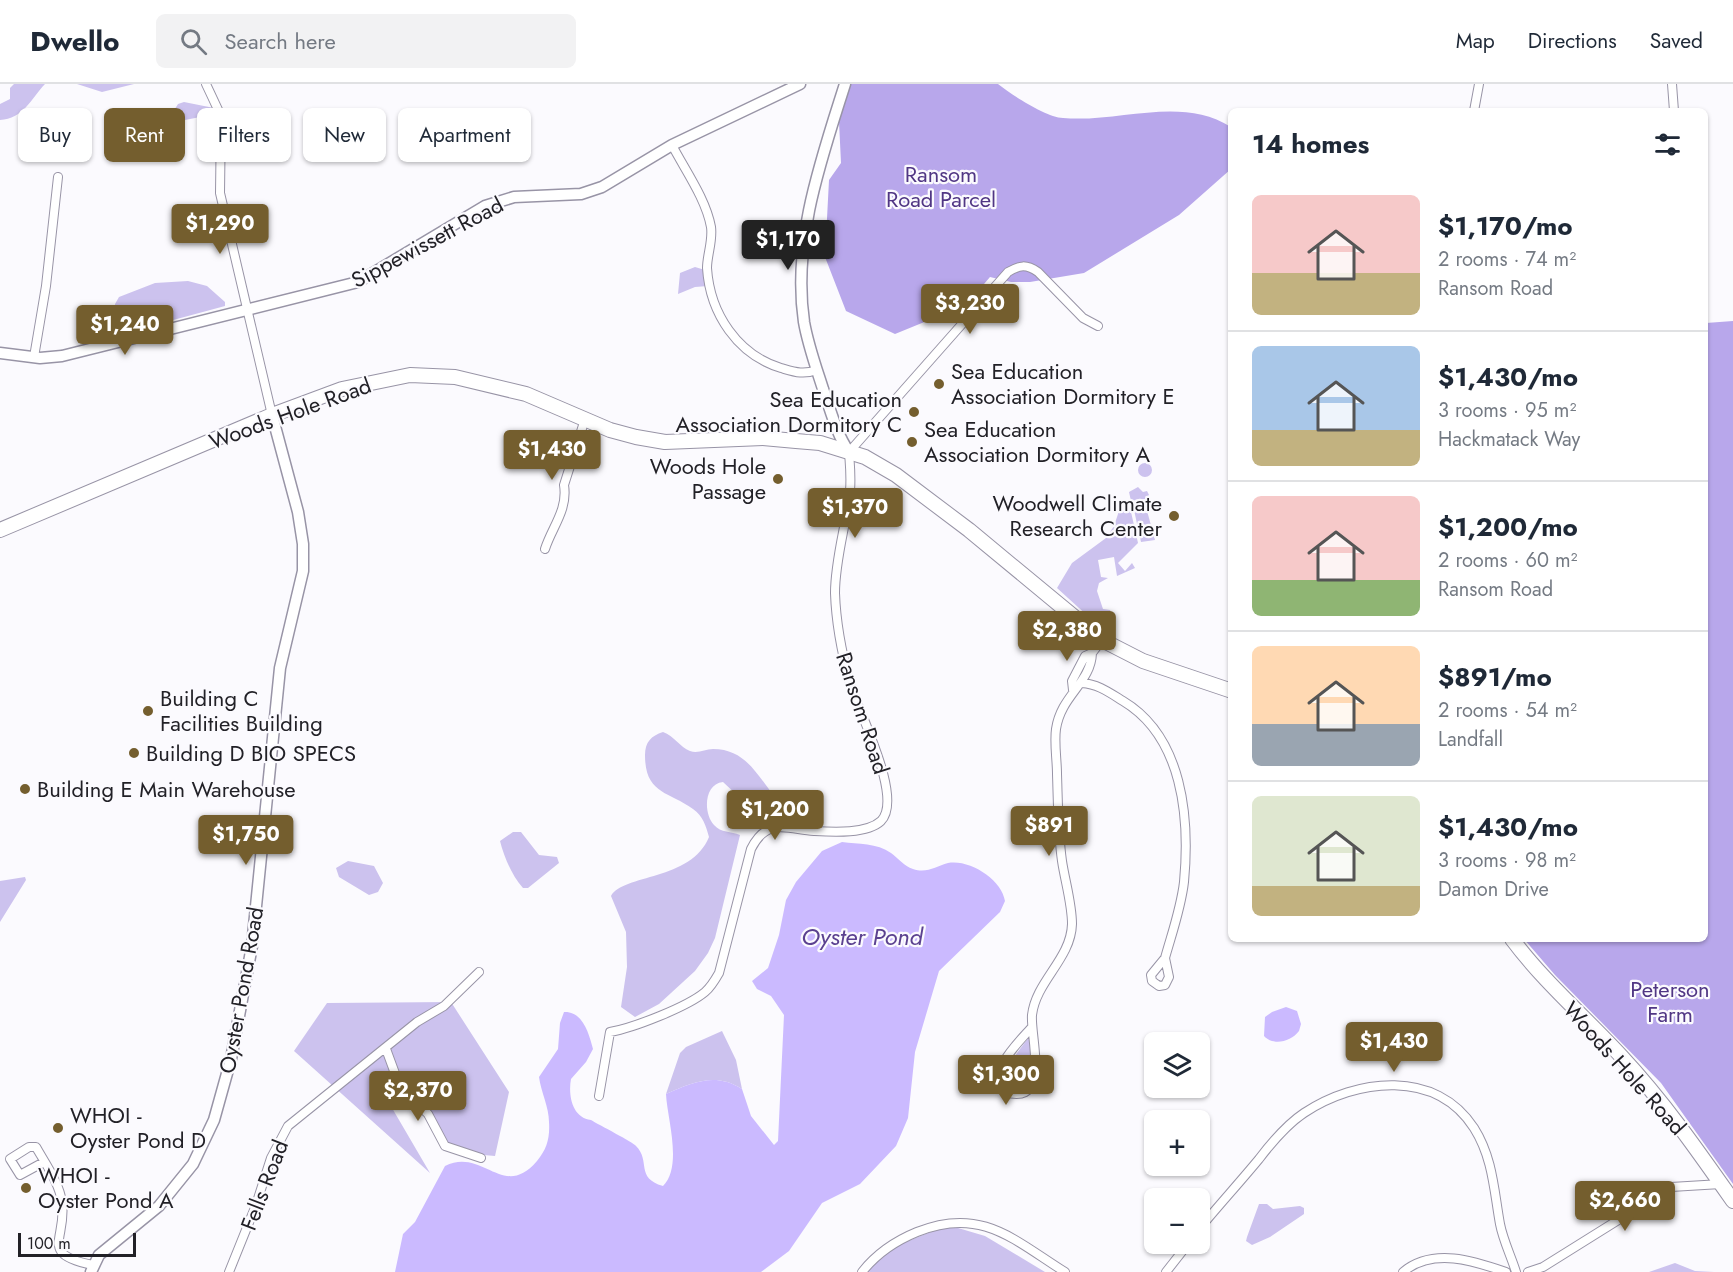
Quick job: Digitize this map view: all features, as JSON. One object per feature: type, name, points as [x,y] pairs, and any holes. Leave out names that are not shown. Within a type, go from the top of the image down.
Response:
[{"type":"highway","name":"Woods Hole Road","points":[[0,530],[273,415],[342,389],[410,375],[455,377],[525,394],[610,430],[665,442],[763,438],[820,443],[865,457],[897,475],[1102,640],[1143,661],[1228,690]]},
{"type":"highway","name":"Woods Hole Road","points":[[1514,942],[1548,983],[1649,1087],[1733,1201]]},
{"type":"main road","name":"Sippewissett Road","points":[[0,353],[57,357],[246,308],[358,282],[485,206],[514,197],[569,195],[592,191],[672,145],[800,84]]},
{"type":"main road","name":"Ransom Road","points":[[845,84],[816,176],[806,232],[802,276],[803,310],[817,370],[839,436],[849,452]]},
{"type":"main road","name":"Oyster Pond Road","points":[[92,1269],[106,1247],[159,1206],[193,1164],[214,1120],[234,1043],[252,946],[280,668],[303,571],[303,544],[298,512],[273,415]]},
{"type":"street","points":[[206,84],[221,116],[220,193],[273,415]]},
{"type":"street","points":[[1475,108],[1479,84]]},
{"type":"street","points":[[1672,84],[1674,108]]},
{"type":"street","points":[[672,145],[711,228],[707,270],[713,295],[731,335],[746,351],[771,365],[800,374],[817,370]]},
{"type":"street","points":[[34,357],[46,286],[58,177]]},
{"type":"street","points":[[849,452],[1003,278],[1018,266],[1029,266],[1038,272],[1083,318],[1098,326]]},
{"type":"street","points":[[545,549],[561,516],[566,496],[564,485],[585,419]]},
{"type":"street","name":"Ransom Road","points":[[599,1096],[610,1032],[626,1029],[694,999],[711,986],[723,958],[751,849],[761,834],[784,826],[814,831],[866,828],[880,821],[887,811],[888,791],[851,685],[839,640],[835,591],[850,495],[849,452]]},
{"type":"street","points":[[1073,690],[1072,681],[1084,656],[1092,653],[1102,640]]},
{"type":"street","points":[[1032,1027],[998,1073],[998,1085],[1005,1092],[1020,1093],[1035,1079],[1037,1062],[1032,1027],[1038,993],[1064,953],[1072,926],[1061,851],[1055,733],[1062,708],[1073,690],[1082,683],[1092,662],[1092,653]]},
{"type":"street","points":[[1082,683],[1097,685],[1139,711],[1160,733],[1173,763],[1183,810],[1186,853],[1181,898],[1165,958]]},
{"type":"street","name":"Fells Road","points":[[229,1272],[281,1135],[288,1126],[417,1022],[444,1006],[479,972]]},
{"type":"street","points":[[386,1049],[400,1087],[428,1113],[446,1146],[482,1158]]},
{"type":"street","points":[[1210,1216],[1281,1132],[1304,1113],[1344,1094],[1385,1085],[1416,1086],[1439,1094],[1456,1104],[1474,1128],[1485,1148],[1496,1190],[1500,1226],[1516,1272]]},
{"type":"street","points":[[44,1162],[20,1175],[10,1159],[31,1146],[36,1147],[44,1162],[62,1199],[58,1236],[61,1250],[70,1260],[92,1269]]},
{"type":"street","points":[[1528,1272],[1543,1267],[1671,1187],[1721,1184]]},
{"type":"street","points":[[862,1272],[875,1257],[900,1239],[942,1223],[959,1221],[973,1222],[995,1229],[1065,1272]]},
{"type":"street","points":[[1166,1272],[1180,1254]]},
{"type":"street","points":[[1403,1272],[1432,1259],[1455,1257],[1506,1272]]},
{"type":"shaded area","points":[[14,84],[45,84],[25,108],[18,108],[18,114],[0,120],[0,104],[10,99],[10,88]]},
{"type":"shaded area","points":[[77,84],[134,84],[102,92]]},
{"type":"shaded area","points":[[184,102],[214,108],[197,108],[197,118],[185,120],[185,108],[176,108],[178,104]]},
{"type":"shaded area","points":[[695,267],[705,270],[708,286],[695,287],[678,294],[680,273]]},
{"type":"shaded area","points":[[188,281],[207,286],[225,302],[225,306],[114,336],[115,304],[119,297],[155,283]]},
{"type":"shaded area","points":[[1145,463],[1150,465],[1152,470],[1150,475],[1145,477],[1140,475],[1138,470],[1140,465]]},
{"type":"shaded area","points":[[1138,487],[1143,492],[1147,491],[1149,495],[1145,499],[1131,501],[1129,492]]},
{"type":"shaded area","points":[[1129,503],[1138,543],[1118,563],[1125,571],[1132,563],[1135,568],[1117,576],[1114,557],[1098,560],[1101,577],[1108,578],[1099,583],[1097,591],[1103,609],[1110,610],[1112,614],[1101,628],[1057,588],[1072,563],[1106,538],[1114,526],[1121,505]]},
{"type":"shaded area","points":[[1146,507],[1155,540],[1141,542],[1134,510]]},
{"type":"shaded area","points":[[663,732],[690,751],[723,750],[740,757],[754,769],[771,792],[757,806],[739,797],[723,782],[712,788],[707,800],[710,820],[720,829],[740,835],[715,938],[695,971],[659,1004],[635,1017],[621,1007],[627,967],[626,932],[611,896],[618,889],[629,884],[688,862],[700,851],[709,837],[704,822],[696,812],[660,790],[649,777],[646,768],[646,746],[655,735]]},
{"type":"shaded area","points":[[513,832],[521,832],[539,855],[557,857],[559,863],[528,888],[523,888],[515,878],[500,841]]},
{"type":"shaded area","points":[[348,861],[374,866],[383,883],[378,892],[369,895],[339,877],[336,868]]},
{"type":"shaded area","points":[[25,877],[26,880],[0,922],[0,881]]},
{"type":"shaded area","points":[[451,1002],[509,1092],[495,1156],[461,1153],[440,1137],[424,1109],[401,1084],[378,1084],[430,1173],[294,1051],[327,1003]]},
{"type":"shaded area","points":[[722,1031],[736,1060],[742,1089],[723,1081],[714,1080],[695,1083],[666,1094],[680,1053],[686,1047]]},
{"type":"shaded area","points":[[1029,1037],[1033,1060],[1030,1078],[1018,1087],[1012,1089],[1004,1087],[1002,1073]]},
{"type":"shaded area","points":[[1259,1204],[1267,1204],[1273,1209],[1300,1206],[1304,1208],[1304,1214],[1270,1237],[1252,1245],[1246,1241]]},
{"type":"shaded area","points":[[948,1225],[985,1236],[1045,1272],[867,1272],[891,1248]]},
{"type":"shaded area","points":[[1675,1263],[1695,1271],[1714,1272],[1649,1272]]},
{"type":"green space","name":"Ransom Road Parcel","points":[[845,84],[998,84],[1039,110],[1056,117],[1084,119],[1149,112],[1192,113],[1212,118],[1228,126],[1228,172],[1179,215],[1084,273],[1030,282],[1011,282],[990,277],[966,305],[895,334],[846,311],[825,257],[829,180],[841,163],[838,101]]},
{"type":"green space","name":"Peterson Farm","points":[[1733,321],[1733,1184],[1661,1083],[1555,975],[1527,942],[1708,942],[1708,323]]},
{"type":"water","name":"Oyster Pond","points":[[842,842],[880,847],[907,866],[918,870],[927,870],[948,863],[966,864],[991,879],[1003,893],[1005,901],[1000,912],[939,971],[915,1052],[908,1118],[896,1146],[860,1184],[822,1203],[789,1251],[761,1272],[395,1272],[403,1234],[415,1222],[445,1166],[458,1162],[471,1163],[503,1175],[514,1176],[525,1172],[540,1157],[547,1143],[549,1128],[548,1111],[539,1077],[558,1049],[560,1023],[564,1012],[576,1015],[584,1024],[593,1049],[586,1062],[571,1079],[570,1092],[573,1105],[579,1115],[636,1146],[643,1157],[646,1174],[654,1183],[663,1186],[672,1167],[672,1141],[666,1094],[695,1083],[723,1081],[742,1089],[751,1116],[774,1145],[778,1141],[784,1015],[771,996],[757,989],[752,981],[768,968],[779,935],[786,900],[796,882],[822,851]]},
{"type":"water","points":[[1286,1007],[1297,1011],[1301,1024],[1299,1031],[1287,1040],[1272,1041],[1264,1036],[1265,1017]]},
{"type":"place","name":"Sea Education Association Dormitory E","points":[[939,384]]},
{"type":"place","name":"Sea Education Association Dormitory C","points":[[914,412]]},
{"type":"place","name":"Sea Education Association Dormitory A","points":[[912,442]]},
{"type":"place","name":"Woods Hole Passage","points":[[778,479]]},
{"type":"place","name":"Woodwell Climate Research Center","points":[[1174,516]]},
{"type":"place","name":"Building C Facilities Building","points":[[148,711]]},
{"type":"place","name":"Building D BIO SPECS","points":[[134,753]]},
{"type":"place","name":"Building E Main Warehouse","points":[[25,789]]},
{"type":"place","name":"WHOI - Oyster Pond D","points":[[58,1128]]},
{"type":"place","name":"WHOI - Oyster Pond A","points":[[26,1188]]}]
